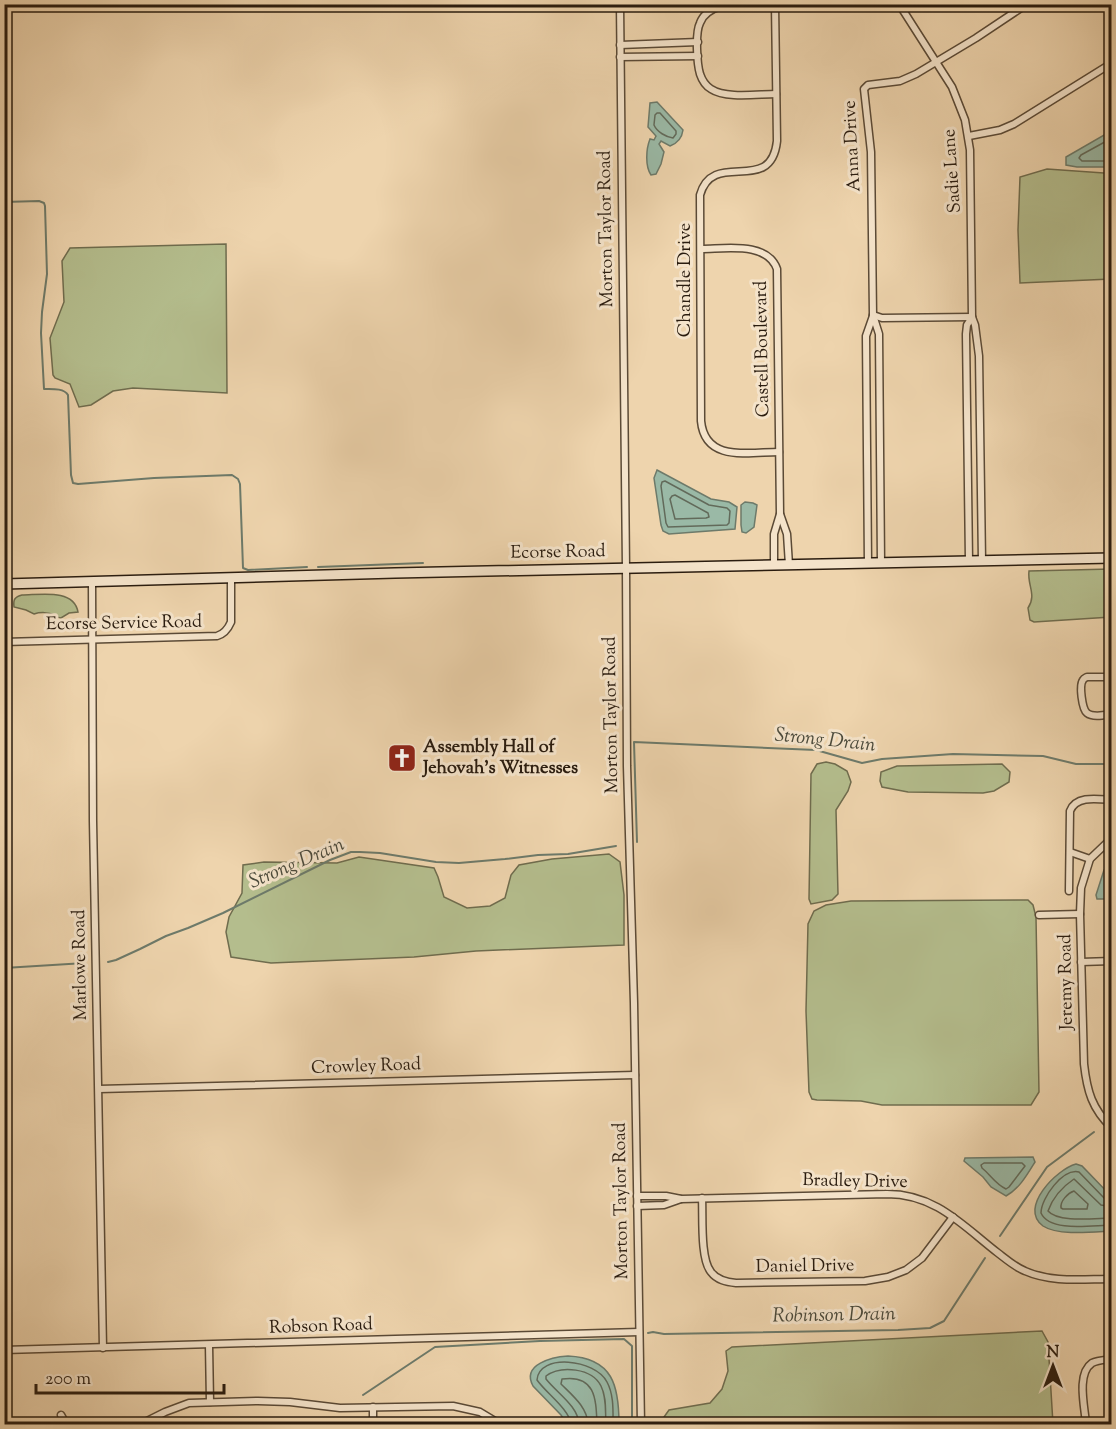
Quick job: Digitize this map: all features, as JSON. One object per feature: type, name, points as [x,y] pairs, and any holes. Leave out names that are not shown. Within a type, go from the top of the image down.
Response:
[{"type":"main road","name":"Ecorse Road","points":[[4,584],[1112,558]]},
{"type":"street","name":"Morton Taylor Road","points":[[620,4],[627,766],[641,1425]]},
{"type":"street","name":"Sadie Lane","points":[[899,4],[958,100],[969,136],[972,317],[979,356],[982,561]]},
{"type":"street","name":"Anna Drive","points":[[880,563],[879,334],[873,315],[871,152],[864,89],[868,86],[900,81],[916,74],[1027,4]]},
{"type":"street","name":"Chandle Drive","points":[[776,94],[725,94],[716,92],[707,86],[701,78],[698,56],[699,23],[706,14],[721,6],[775,5],[777,141],[771,160],[758,170],[723,172],[709,179],[703,187],[700,201],[704,434],[712,445],[724,451],[779,452]]},
{"type":"street","points":[[620,45],[698,42]]},
{"type":"street","points":[[620,57],[698,56]]},
{"type":"street","points":[[969,136],[1000,130],[1014,124],[1111,63]]},
{"type":"street","name":"Castell Boulevard","points":[[701,249],[754,249],[768,256],[775,264],[780,514],[774,534],[774,566]]},
{"type":"street","points":[[873,315],[882,318],[972,317]]},
{"type":"street","name":"Anna Drive","points":[[868,564],[866,336],[873,315]]},
{"type":"street","name":"Sadie Lane","points":[[969,561],[966,334],[967,325],[972,317]]},
{"type":"street","name":"Castell Boulevard","points":[[780,514],[787,534],[789,566]]},
{"type":"street","name":"Ecorse Service Road","points":[[4,642],[214,637],[227,629],[231,622],[231,579]]},
{"type":"street","name":"Marlowe Road","points":[[92,582],[91,640],[103,1348]]},
{"type":"street","points":[[1112,677],[1087,676],[1082,680],[1081,690],[1084,710],[1087,713],[1112,714]]},
{"type":"street","points":[[1069,891],[1070,811],[1083,800],[1112,800]]},
{"type":"street","name":"Jeremy Road","points":[[1112,838],[1090,860],[1081,888],[1080,914],[1086,1084],[1097,1110],[1112,1128]]},
{"type":"street","points":[[1070,852],[1090,860]]},
{"type":"street","points":[[1039,915],[1080,914]]},
{"type":"street","points":[[1081,962],[1112,961]]},
{"type":"street","name":"Crowley Road","points":[[99,1089],[635,1075]]},
{"type":"street","name":"Bradley Drive","points":[[637,1196],[666,1196],[681,1199],[900,1194],[929,1202],[953,1217],[1010,1262],[1025,1271],[1050,1279],[1112,1279]]},
{"type":"street","name":"Daniel Drive","points":[[702,1198],[704,1252],[707,1266],[720,1280],[736,1283],[865,1281],[888,1277],[906,1270],[922,1258],[953,1217]]},
{"type":"street","name":"Bradley Drive","points":[[637,1206],[664,1205],[681,1199]]},
{"type":"street","name":"Robson Road","points":[[4,1350],[639,1332]]},
{"type":"street","points":[[209,1345],[210,1402]]},
{"type":"street","points":[[1086,1425],[1082,1382],[1084,1374],[1094,1362],[1112,1359]]},
{"type":"street","points":[[141,1425],[179,1406],[194,1402],[265,1401],[340,1408],[453,1406],[480,1412],[500,1425]]},
{"type":"street","points":[[373,1407],[373,1425]]},
{"type":"street","points":[[61,1415],[66,1425]]},
{"type":"shaded area","points":[[1047,169],[1111,172],[1111,279],[1020,283],[1018,230],[1020,177]]},
{"type":"shaded area","points":[[226,244],[227,393],[133,388],[113,391],[91,405],[79,407],[70,384],[53,375],[50,338],[64,302],[62,261],[70,248]]},
{"type":"shaded area","points":[[1111,569],[1111,617],[1034,622],[1030,620],[1028,608],[1032,594],[1029,571]]},
{"type":"shaded area","points":[[55,594],[63,596],[75,604],[78,612],[69,613],[61,618],[47,613],[34,614],[14,607],[15,599],[22,595]]},
{"type":"shaded area","points":[[826,762],[847,771],[851,782],[836,810],[838,894],[832,900],[811,904],[809,899],[811,774],[817,764]]},
{"type":"shaded area","points":[[1002,764],[1010,772],[1009,782],[994,791],[983,793],[908,792],[882,787],[880,781],[881,772],[897,766]]},
{"type":"shaded area","points":[[609,854],[620,862],[624,895],[624,945],[271,963],[231,957],[226,932],[229,917],[242,893],[243,865],[264,862],[337,863],[359,857],[434,868],[444,897],[467,908],[490,906],[505,898],[511,875],[519,865],[552,859]]},
{"type":"shaded area","points":[[1028,900],[1033,905],[1036,917],[1039,1092],[1031,1105],[882,1105],[861,1101],[812,1099],[809,1092],[806,1011],[808,924],[814,911],[826,905],[851,901]]},
{"type":"shaded area","points":[[1042,1331],[1048,1342],[1053,1424],[659,1424],[669,1410],[710,1403],[722,1389],[728,1371],[726,1351],[732,1347]]},
{"type":"water","points":[[657,102],[683,130],[679,140],[673,145],[670,146],[661,141],[659,144],[664,152],[661,164],[656,174],[651,175],[647,152],[650,139],[654,140],[656,136],[648,127],[650,103]]},
{"type":"water","points":[[1111,131],[1111,167],[1066,165],[1066,157]]},
{"type":"water","points":[[657,470],[711,499],[729,502],[737,507],[735,529],[669,534],[663,531],[654,478]]},
{"type":"water","points":[[745,502],[757,505],[754,527],[746,533],[742,532],[741,525],[741,505]]},
{"type":"water","points":[[1112,867],[1111,899],[1097,899],[1096,895],[1104,870]]},
{"type":"water","points":[[1033,1157],[1035,1162],[1026,1177],[1015,1190],[1006,1196],[991,1187],[964,1161],[965,1158]]},
{"type":"water","points":[[1076,1164],[1082,1166],[1111,1196],[1111,1231],[1076,1233],[1057,1231],[1043,1226],[1036,1218],[1037,1200],[1043,1190],[1059,1173]]},
{"type":"water","points":[[568,1356],[595,1362],[610,1376],[615,1386],[619,1424],[567,1424],[533,1386],[530,1378],[535,1367],[547,1360]]},
{"type":"waterway","points":[[4,202],[39,201],[45,206],[47,274],[41,333],[44,389],[61,390],[68,395],[73,483],[232,475],[238,479],[240,484],[243,568],[248,570],[307,567]]},
{"type":"waterway","points":[[318,567],[423,563]]},
{"type":"waterway","name":"Strong Drain","points":[[637,842],[634,742],[816,750],[862,763],[882,759],[953,754],[1043,756],[1076,764],[1112,764]]},
{"type":"waterway","name":"Strong Drain","points":[[108,962],[223,913],[330,860],[351,852],[380,853],[436,862],[459,863],[568,854],[616,846]]},
{"type":"waterway","name":"Strong Drain","points":[[4,968],[85,963]]},
{"type":"waterway","name":"Robinson Drain","points":[[1000,1236],[1047,1167],[1094,1132]]},
{"type":"waterway","name":"Robinson Drain","points":[[648,1333],[930,1328],[944,1321],[985,1258]]},
{"type":"waterway","name":"Robinson Drain","points":[[363,1395],[435,1347],[624,1339],[632,1346],[632,1424]]},
{"type":"waterway","name":"Robinson Drain","points":[[320,1424],[329,1418]]},
{"type":"place","name":"Assembly Hall of Jehovah's Witnesses","points":[[402,758]]}]
